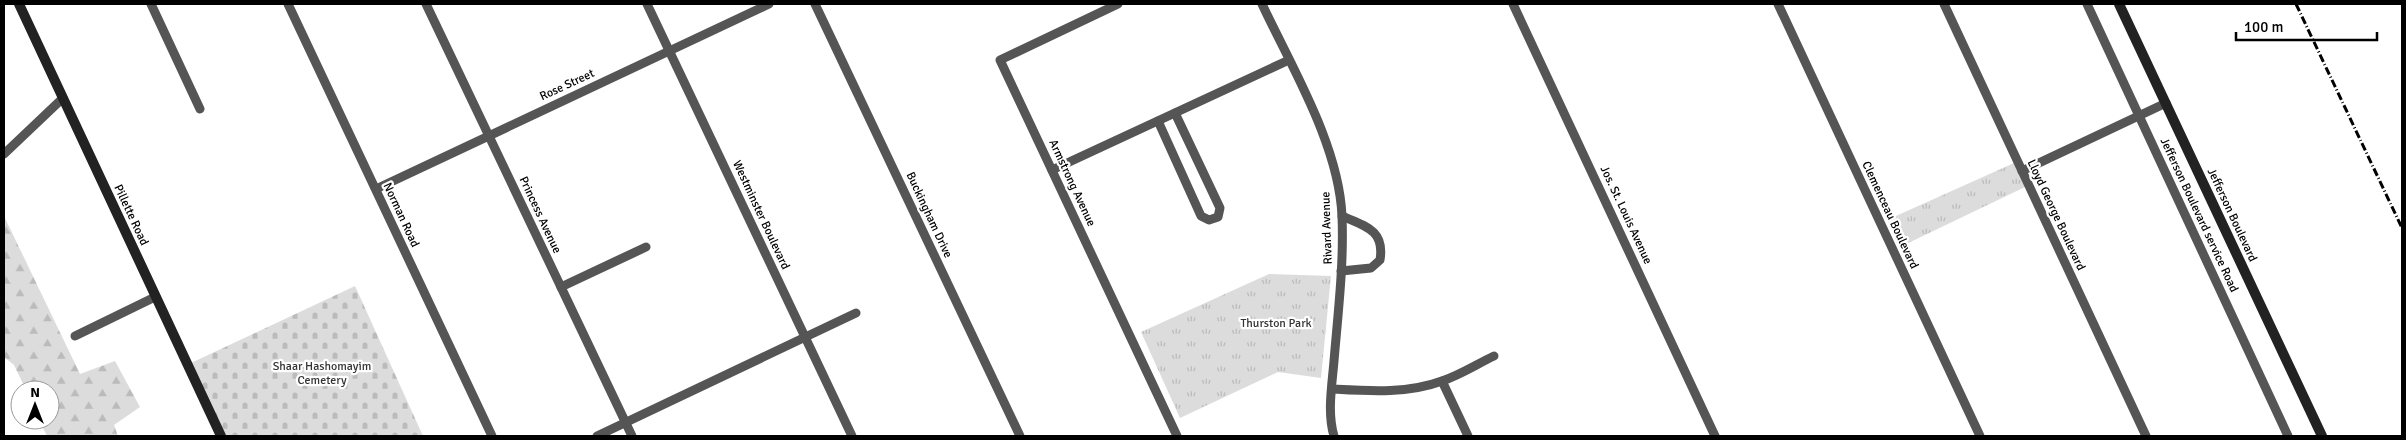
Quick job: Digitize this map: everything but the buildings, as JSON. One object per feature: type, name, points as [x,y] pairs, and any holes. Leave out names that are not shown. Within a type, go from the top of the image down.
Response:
[{"type":"street","name":"Pillette Road","points":[[20,4],[221,436]]},
{"type":"street","points":[[151,4],[200,109]]},
{"type":"street","name":"Norman Road","points":[[288,4],[492,436]]},
{"type":"street","name":"Princess Avenue","points":[[426,4],[632,436]]},
{"type":"street","name":"Westminster Boulevard","points":[[647,4],[852,436]]},
{"type":"street","name":"Rose Street","points":[[376,189],[769,4]]},
{"type":"street","name":"Buckingham Drive","points":[[815,4],[1020,436]]},
{"type":"street","name":"Armstrong Avenue","points":[[1118,4],[1000,60],[1177,436]]},
{"type":"street","name":"Rivard Avenue","points":[[1262,4],[1326,139],[1339,187],[1342,216],[1341,271],[1332,389],[1332,428],[1334,436]]},
{"type":"street","name":"Jos. St. Louis Avenue","points":[[1513,4],[1715,436]]},
{"type":"street","name":"Clemenceau Boulevard","points":[[1778,4],[1980,436]]},
{"type":"street","name":"Lloyd George Boulevard","points":[[1944,4],[2146,436]]},
{"type":"street","name":"Jefferson Boulevard service Road","points":[[2086,4],[2288,436]]},
{"type":"street","name":"Jefferson Boulevard","points":[[2119,4],[2322,436]]},
{"type":"street","points":[[1052,170],[1289,60]]},
{"type":"street","points":[[4,154],[63,98]]},
{"type":"street","points":[[2022,171],[2166,103]]},
{"type":"street","points":[[1158,121],[1201,216],[1209,220],[1218,217],[1220,208],[1175,113]]},
{"type":"street","points":[[1341,271],[1371,268],[1380,260],[1382,249],[1378,237],[1370,227],[1342,216]]},
{"type":"street","points":[[561,287],[646,247]]},
{"type":"street","points":[[75,336],[155,297]]},
{"type":"street","points":[[597,436],[856,313]]},
{"type":"street","points":[[1332,389],[1375,391],[1407,389],[1442,381],[1494,356]]},
{"type":"street","points":[[1442,381],[1468,436]]},
{"type":"green space","points":[[2014,163],[2025,187],[1900,247],[1887,220]]},
{"type":"green space","points":[[4,216],[80,374],[115,361],[140,407],[114,425],[118,436],[47,436],[44,430],[60,430],[60,380],[21,380],[14,365],[4,357]]},
{"type":"green space","name":"Thurston Park","points":[[1269,274],[1331,276],[1321,378],[1278,372],[1180,418],[1141,332]]},
{"type":"green space","name":"Shaar Hashomayim Cemetery","points":[[355,286],[423,436],[226,436],[191,363]]},
{"type":"railway","points":[[2296,4],[2402,228]]}]
